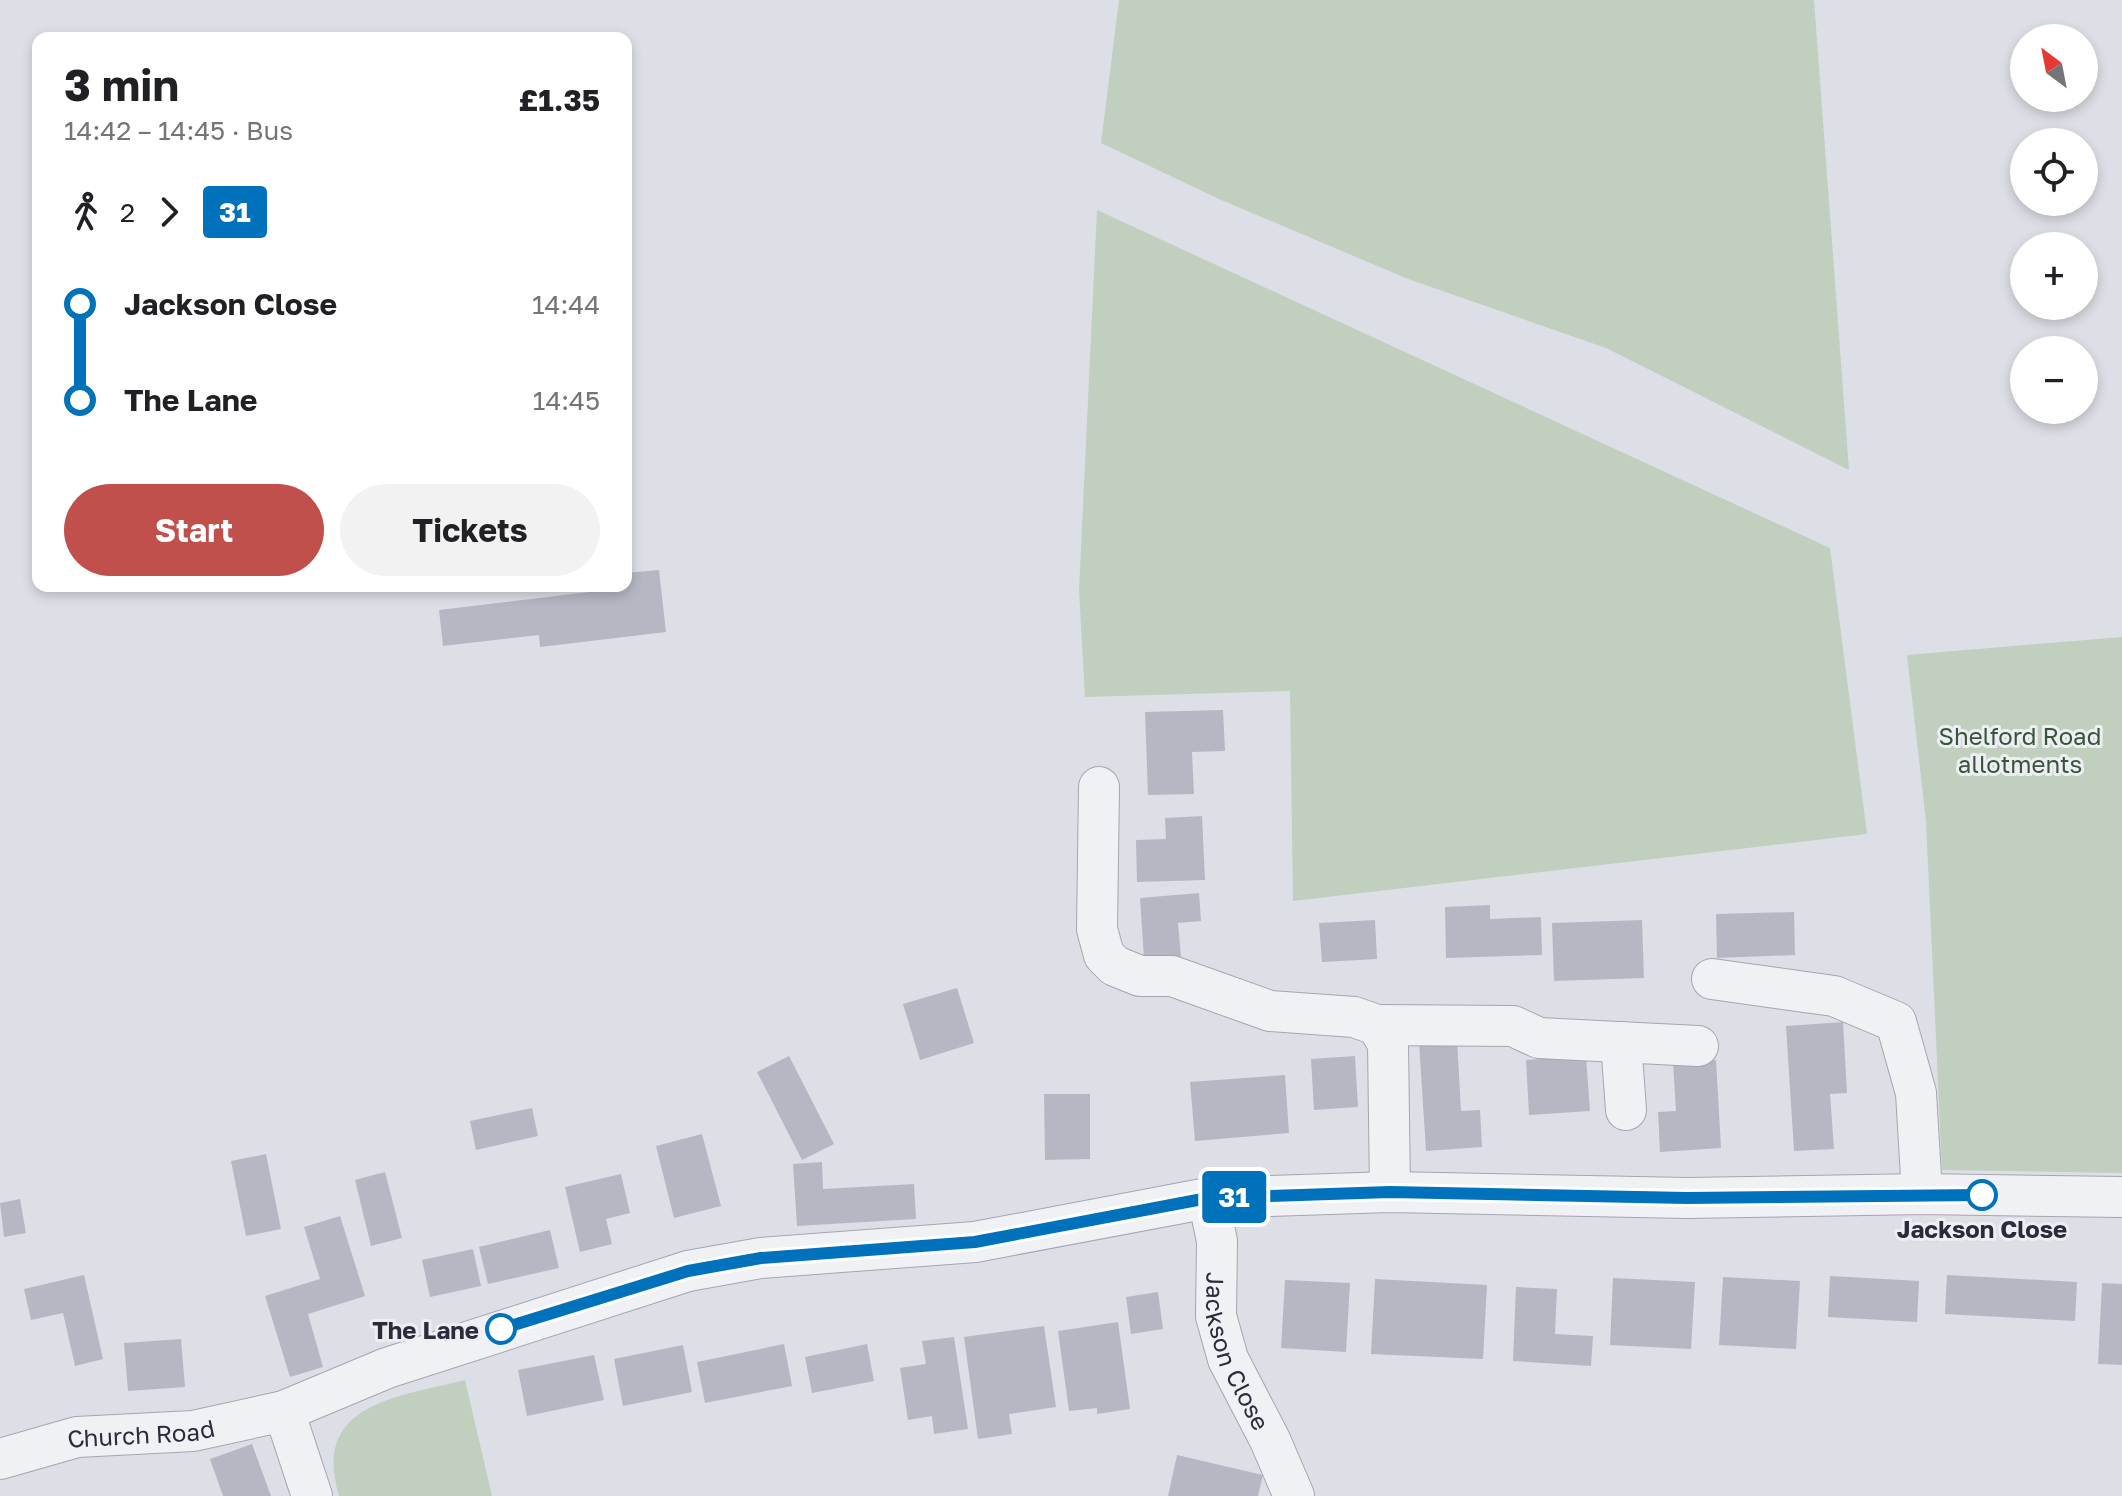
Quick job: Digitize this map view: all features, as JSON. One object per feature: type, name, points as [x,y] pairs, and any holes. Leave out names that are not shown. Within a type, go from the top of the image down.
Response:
[{"type":"street","points":[[1099,787],[1097,929],[1104,955],[1127,973],[1172,976],[1270,1011],[1354,1017],[1377,1025],[1513,1026],[1539,1038],[1698,1046]]},
{"type":"street","points":[[1712,979],[1834,996],[1896,1022],[1916,1093],[1922,1194]]},
{"type":"street","points":[[1377,1025],[1388,1044],[1390,1192]]},
{"type":"street","points":[[1621,1042],[1626,1110]]},
{"type":"street","name":"Church Road","points":[[0,1459],[77,1437],[193,1431],[284,1411],[402,1363],[688,1271],[761,1258],[975,1242],[1208,1198],[1390,1192],[1687,1198],[1922,1194],[2122,1197]]},
{"type":"street","name":"Jackson Close","points":[[1208,1198],[1217,1241],[1216,1316],[1228,1359],[1270,1440],[1294,1496]]},
{"type":"street","points":[[284,1411],[312,1496]]},
{"type":"green space","points":[[1119,0],[1814,0],[1849,470],[1606,348],[1408,279],[1219,199],[1101,143]]},
{"type":"green space","points":[[1097,210],[1830,548],[1867,834],[1293,901],[1290,691],[1085,697],[1079,590]]},
{"type":"green space","name":"Shelford Road allotments","points":[[2122,637],[2122,1173],[1942,1170],[1926,821],[1907,655]]},
{"type":"green space","points":[[465,1380],[492,1496],[339,1496],[334,1465],[337,1441],[349,1423],[366,1410],[388,1400]]},
{"type":"building","points":[[659,570],[666,632],[540,647],[539,635],[443,646],[439,610],[590,592],[632,592],[632,572]]},
{"type":"building","points":[[1223,710],[1225,751],[1192,752],[1194,794],[1148,795],[1145,712]]},
{"type":"building","points":[[1202,816],[1205,880],[1137,882],[1136,840],[1166,839],[1165,818]]},
{"type":"building","points":[[1199,893],[1201,921],[1178,923],[1181,957],[1144,959],[1140,898]]},
{"type":"building","points":[[1490,905],[1490,919],[1541,917],[1542,955],[1446,958],[1445,907]]},
{"type":"building","points":[[1794,912],[1795,955],[1717,958],[1716,914]]},
{"type":"building","points":[[1375,920],[1377,959],[1322,962],[1319,923]]},
{"type":"building","points":[[1642,920],[1644,978],[1554,981],[1552,923]]},
{"type":"building","points":[[957,988],[974,1043],[920,1060],[903,1004]]},
{"type":"building","points":[[1843,1022],[1847,1093],[1830,1094],[1834,1149],[1794,1151],[1786,1026]]},
{"type":"building","points":[[1457,1039],[1461,1111],[1480,1110],[1482,1147],[1426,1151],[1419,1042]]},
{"type":"building","points":[[789,1056],[834,1144],[802,1160],[757,1072]]},
{"type":"building","points":[[1355,1056],[1358,1107],[1314,1110],[1311,1059]]},
{"type":"building","points":[[1586,1056],[1590,1111],[1529,1115],[1526,1060]]},
{"type":"building","points":[[1716,1060],[1721,1148],[1660,1152],[1658,1112],[1676,1111],[1673,1063]]},
{"type":"building","points":[[1285,1075],[1289,1133],[1195,1141],[1190,1082]]},
{"type":"building","points":[[1044,1094],[1090,1094],[1090,1159],[1045,1160]]},
{"type":"building","points":[[532,1108],[538,1136],[476,1150],[470,1121]]},
{"type":"building","points":[[702,1134],[721,1206],[674,1218],[656,1146]]},
{"type":"building","points":[[266,1154],[281,1229],[246,1236],[231,1161]]},
{"type":"building","points":[[822,1162],[823,1189],[914,1184],[916,1219],[797,1226],[793,1164]]},
{"type":"building","points":[[385,1172],[402,1238],[371,1246],[355,1180]]},
{"type":"building","points":[[621,1174],[630,1213],[606,1219],[612,1244],[580,1252],[565,1187]]},
{"type":"building","points":[[20,1199],[26,1233],[4,1237],[0,1203]]},
{"type":"building","points":[[340,1216],[365,1296],[308,1314],[323,1367],[290,1377],[265,1296],[320,1279],[304,1227]]},
{"type":"building","points":[[550,1230],[559,1268],[488,1284],[479,1247]]},
{"type":"building","points":[[473,1249],[481,1286],[430,1297],[422,1260]]},
{"type":"building","points":[[84,1275],[103,1359],[75,1366],[63,1313],[31,1320],[24,1289]]},
{"type":"building","points":[[1947,1275],[2077,1282],[2075,1321],[1945,1314]]},
{"type":"building","points":[[1830,1276],[1919,1281],[1917,1322],[1828,1317]]},
{"type":"building","points":[[1723,1277],[1800,1281],[1796,1349],[1719,1345]]},
{"type":"building","points":[[1613,1278],[1695,1282],[1691,1349],[1610,1345]]},
{"type":"building","points":[[1375,1279],[1487,1285],[1483,1359],[1371,1354]]},
{"type":"building","points":[[1285,1280],[1350,1283],[1346,1352],[1281,1348]]},
{"type":"building","points":[[2102,1283],[2122,1284],[2122,1365],[2098,1364]]},
{"type":"building","points":[[1516,1287],[1557,1289],[1555,1334],[1593,1336],[1591,1366],[1513,1361]]},
{"type":"building","points":[[1158,1292],[1163,1329],[1131,1334],[1126,1297]]},
{"type":"building","points":[[1118,1322],[1130,1409],[1097,1414],[1097,1408],[1069,1411],[1058,1331]]},
{"type":"building","points":[[1044,1326],[1056,1407],[1009,1414],[1012,1434],[978,1439],[964,1337]]},
{"type":"building","points":[[954,1337],[968,1429],[934,1434],[932,1416],[908,1420],[900,1368],[926,1364],[922,1341]]},
{"type":"building","points":[[181,1339],[185,1387],[128,1391],[124,1343]]},
{"type":"building","points":[[784,1344],[792,1386],[705,1403],[697,1362]]},
{"type":"building","points":[[867,1344],[874,1381],[812,1393],[805,1357]]},
{"type":"building","points":[[683,1345],[692,1392],[623,1406],[614,1359]]},
{"type":"building","points":[[594,1355],[604,1400],[527,1416],[518,1370]]},
{"type":"building","points":[[252,1444],[271,1496],[223,1496],[210,1459]]},
{"type":"building","points":[[1177,1455],[1263,1475],[1258,1496],[1168,1496]]},
{"type":"bus line","name":"31","points":[[501,1329],[688,1271],[761,1258],[975,1242],[1208,1198],[1390,1192],[1687,1198],[1982,1195]]},
{"type":"place","name":"Jackson Close","points":[[1982,1195]]},
{"type":"place","name":"The Lane","points":[[501,1329]]}]
